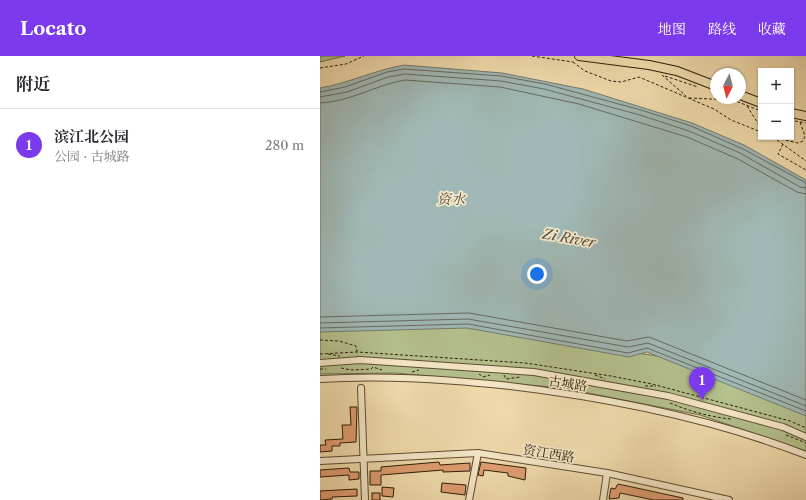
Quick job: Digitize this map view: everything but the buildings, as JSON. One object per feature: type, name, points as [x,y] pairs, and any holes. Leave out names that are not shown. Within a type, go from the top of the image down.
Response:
[{"type":"main road","points":[[578,60],[650,65],[676,71],[710,84]]},
{"type":"main road","points":[[746,97],[758,102]]},
{"type":"main road","points":[[794,114],[803,119]]},
{"type":"street","points":[[320,363],[360,360],[534,372],[668,396],[783,428],[806,436]]},
{"type":"street","name":"古城路","points":[[320,379],[362,376],[422,378],[560,392],[690,418],[778,444],[806,455]]},
{"type":"street","points":[[361,388],[365,500]]},
{"type":"street","points":[[469,500],[478,453]]},
{"type":"street","name":"资江西路","points":[[320,461],[478,453],[607,473],[729,500]]},
{"type":"street","points":[[603,500],[607,473]]},
{"type":"path","points":[[320,68],[346,64],[364,56]]},
{"type":"path","points":[[532,56],[578,60],[585,71],[599,78],[621,82],[639,77],[714,109],[731,120],[758,131]]},
{"type":"path","points":[[701,88],[661,74],[688,98],[710,99]]},
{"type":"path","points":[[744,104],[758,110]]},
{"type":"path","points":[[747,105],[758,123]]},
{"type":"path","points":[[785,140],[798,143],[803,141],[805,136],[803,119]]},
{"type":"path","points":[[778,140],[806,161]]},
{"type":"path","points":[[783,144],[778,154],[806,170]]},
{"type":"path","points":[[320,340],[339,341],[356,346],[357,352]]},
{"type":"path","points":[[338,367],[351,370],[370,369],[373,367],[382,370]]},
{"type":"path","points":[[320,369],[331,368]]},
{"type":"path","points":[[412,372],[424,368]]},
{"type":"path","points":[[477,371],[480,376],[487,377],[497,369],[503,373],[506,379],[521,377]]},
{"type":"path","points":[[670,403],[719,418],[734,419]]},
{"type":"path","points":[[786,434],[806,443]]},
{"type":"green space","points":[[320,56],[345,56],[320,62]]},
{"type":"green space","points":[[456,325],[689,361],[806,413],[806,451],[700,415],[563,388],[396,373],[320,374],[320,327]]},
{"type":"water","name":"资水","points":[[404,65],[502,73],[583,89],[692,123],[744,145],[806,180],[806,416],[647,352],[629,357],[467,328],[320,332],[320,88]]},
{"type":"place","name":"滨江北公园","points":[[702,400]]},
{"type":"water label","name":"Zi River","points":[[569,238]]}]
